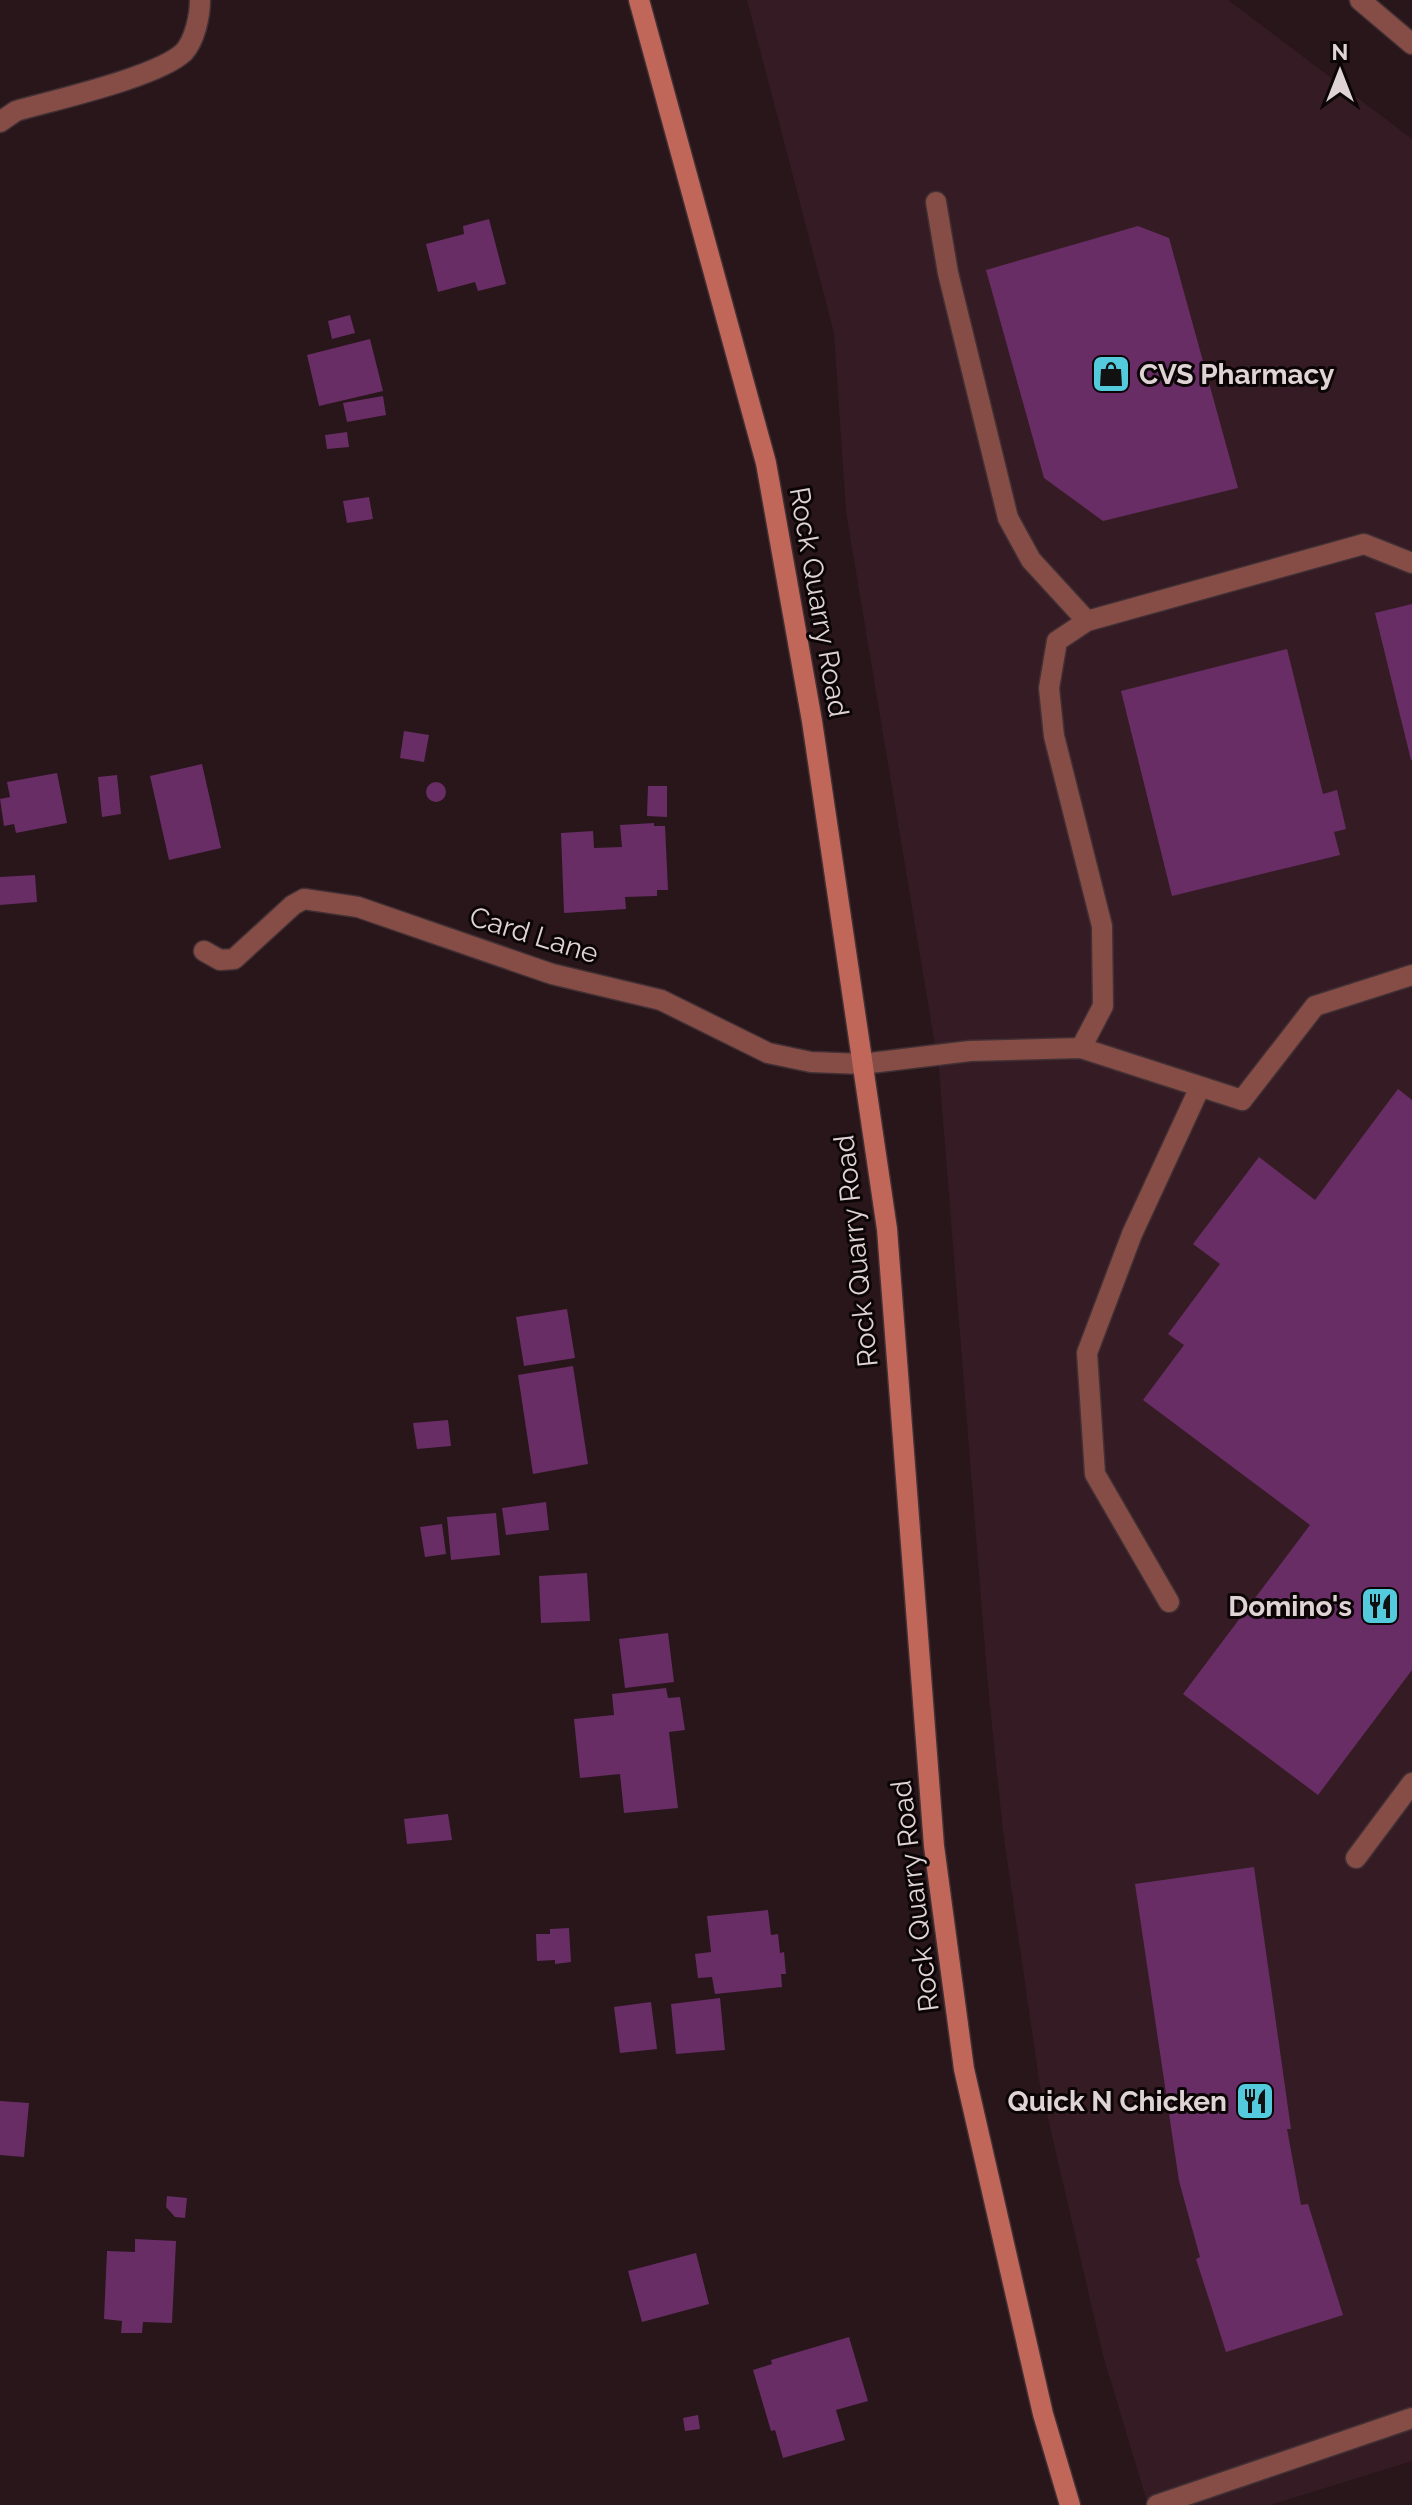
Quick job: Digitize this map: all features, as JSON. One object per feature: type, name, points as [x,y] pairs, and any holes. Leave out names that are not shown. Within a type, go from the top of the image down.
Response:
[{"type":"main road","name":"Rock Quarry Road","points":[[639,0],[766,463],[812,721],[887,1229],[934,1846],[964,2069],[1043,2414],[1070,2505]]},
{"type":"street","points":[[0,122],[16,111],[151,71],[184,51],[200,15],[200,0]]},
{"type":"street","points":[[1360,0],[1412,44]]},
{"type":"street","points":[[936,202],[948,273],[1008,518],[1031,560],[1087,621]]},
{"type":"street","points":[[1081,1048],[1103,1006],[1102,926],[1054,736],[1049,688],[1057,641],[1087,621],[1364,544],[1412,563]]},
{"type":"street","name":"Card Lane","points":[[204,951],[220,960],[234,959],[293,905],[304,899],[323,900],[358,907],[552,974],[661,1000],[768,1053],[811,1062],[862,1064]]},
{"type":"street","points":[[862,1064],[970,1051],[1081,1048],[1242,1100],[1315,1006],[1412,975]]},
{"type":"street","points":[[1169,1602],[1095,1474],[1087,1353],[1132,1234],[1200,1087]]},
{"type":"street","points":[[1356,1858],[1412,1783]]},
{"type":"street","points":[[1157,2505],[1412,2418]]},
{"type":"shaded area","points":[[747,0],[1228,0],[1412,139],[1412,2461],[1270,2505],[1148,2505],[1103,2355],[1039,2080],[1003,1831],[988,1687],[939,1069],[846,512],[834,333]]},
{"type":"building","points":[[489,219],[506,284],[478,291],[475,282],[438,292],[426,244],[464,234],[463,226]]},
{"type":"building","name":"CVS Pharmacy","points":[[1138,226],[1169,238],[1238,488],[1103,521],[1044,478],[986,270]]},
{"type":"building","points":[[350,315],[355,333],[332,339],[328,321]]},
{"type":"building","points":[[370,339],[383,391],[319,406],[307,355]]},
{"type":"building","points":[[383,396],[386,415],[347,422],[343,403]]},
{"type":"building","points":[[347,432],[349,447],[327,449],[325,435]]},
{"type":"building","points":[[369,497],[373,519],[347,523],[343,501]]},
{"type":"building","points":[[1412,604],[1412,760],[1411,760],[1375,613]]},
{"type":"building","points":[[1287,649],[1323,794],[1337,790],[1346,829],[1334,832],[1340,855],[1172,896],[1121,691]]},
{"type":"building","points":[[404,731],[429,735],[424,762],[400,758]]},
{"type":"building","points":[[202,764],[221,848],[169,860],[150,776]]},
{"type":"building","points":[[57,773],[67,823],[16,833],[14,824],[4,826],[0,799],[10,797],[7,782]]},
{"type":"building","points":[[117,775],[121,814],[102,817],[98,777]]},
{"type":"building","points":[[432,782],[440,782],[446,792],[440,802],[432,802],[426,796],[426,788]]},
{"type":"building","points":[[648,786],[667,786],[667,817],[647,816]]},
{"type":"building","points":[[654,823],[654,826],[665,826],[668,890],[657,890],[657,896],[625,897],[626,909],[564,913],[561,833],[593,831],[594,848],[622,847],[620,825]]},
{"type":"building","points":[[35,875],[37,902],[0,905],[0,877]]},
{"type":"building","points":[[1398,1089],[1412,1100],[1412,1670],[1318,1795],[1183,1694],[1310,1525],[1143,1400],[1184,1345],[1168,1334],[1220,1264],[1193,1244],[1259,1157],[1315,1200]]},
{"type":"building","points":[[567,1309],[575,1358],[524,1366],[516,1317]]},
{"type":"building","points":[[573,1366],[588,1464],[533,1474],[518,1375]]},
{"type":"building","points":[[448,1420],[451,1446],[417,1449],[413,1423]]},
{"type":"building","points":[[546,1502],[549,1530],[506,1535],[502,1508]]},
{"type":"building","points":[[496,1513],[500,1555],[451,1560],[447,1517]]},
{"type":"building","points":[[442,1524],[446,1554],[425,1557],[420,1527]]},
{"type":"building","points":[[587,1573],[590,1621],[541,1623],[539,1576]]},
{"type":"building","points":[[668,1633],[674,1682],[625,1688],[619,1639]]},
{"type":"building","points":[[666,1688],[668,1698],[680,1697],[685,1730],[669,1732],[678,1808],[624,1813],[620,1774],[580,1778],[574,1719],[614,1715],[612,1694]]},
{"type":"building","points":[[448,1814],[452,1840],[407,1844],[404,1819]]},
{"type":"building","points":[[1254,1867],[1291,2129],[1287,2129],[1301,2205],[1308,2204],[1343,2315],[1226,2352],[1196,2259],[1200,2257],[1179,2181],[1135,1884]]},
{"type":"building","points":[[768,1910],[771,1935],[778,1934],[780,1953],[784,1952],[786,1974],[781,1974],[782,1987],[715,1994],[712,1977],[698,1978],[695,1954],[711,1952],[707,1916]]},
{"type":"building","points":[[569,1928],[571,1962],[555,1964],[555,1960],[537,1961],[536,1934],[550,1934],[550,1929]]},
{"type":"building","points":[[720,1998],[725,2050],[676,2054],[671,2004]]},
{"type":"building","points":[[651,2002],[657,2049],[620,2053],[614,2007]]},
{"type":"building","points":[[0,2101],[29,2103],[24,2157],[0,2155]]},
{"type":"building","points":[[167,2196],[187,2198],[185,2218],[175,2217],[166,2207]]},
{"type":"building","points":[[135,2239],[176,2241],[172,2323],[143,2322],[142,2333],[121,2333],[122,2321],[104,2319],[107,2251],[135,2252]]},
{"type":"building","points":[[696,2253],[709,2304],[642,2322],[628,2271]]},
{"type":"building","points":[[849,2337],[868,2401],[836,2410],[845,2440],[783,2458],[775,2430],[771,2431],[753,2370],[772,2364],[771,2360]]},
{"type":"building","points":[[698,2415],[700,2429],[685,2431],[683,2418]]},
{"type":"place","name":"CVS Pharmacy","points":[[1111,374]]},
{"type":"place","name":"Domino's","points":[[1380,1606]]},
{"type":"place","name":"Quick N Chicken","points":[[1255,2101]]}]
